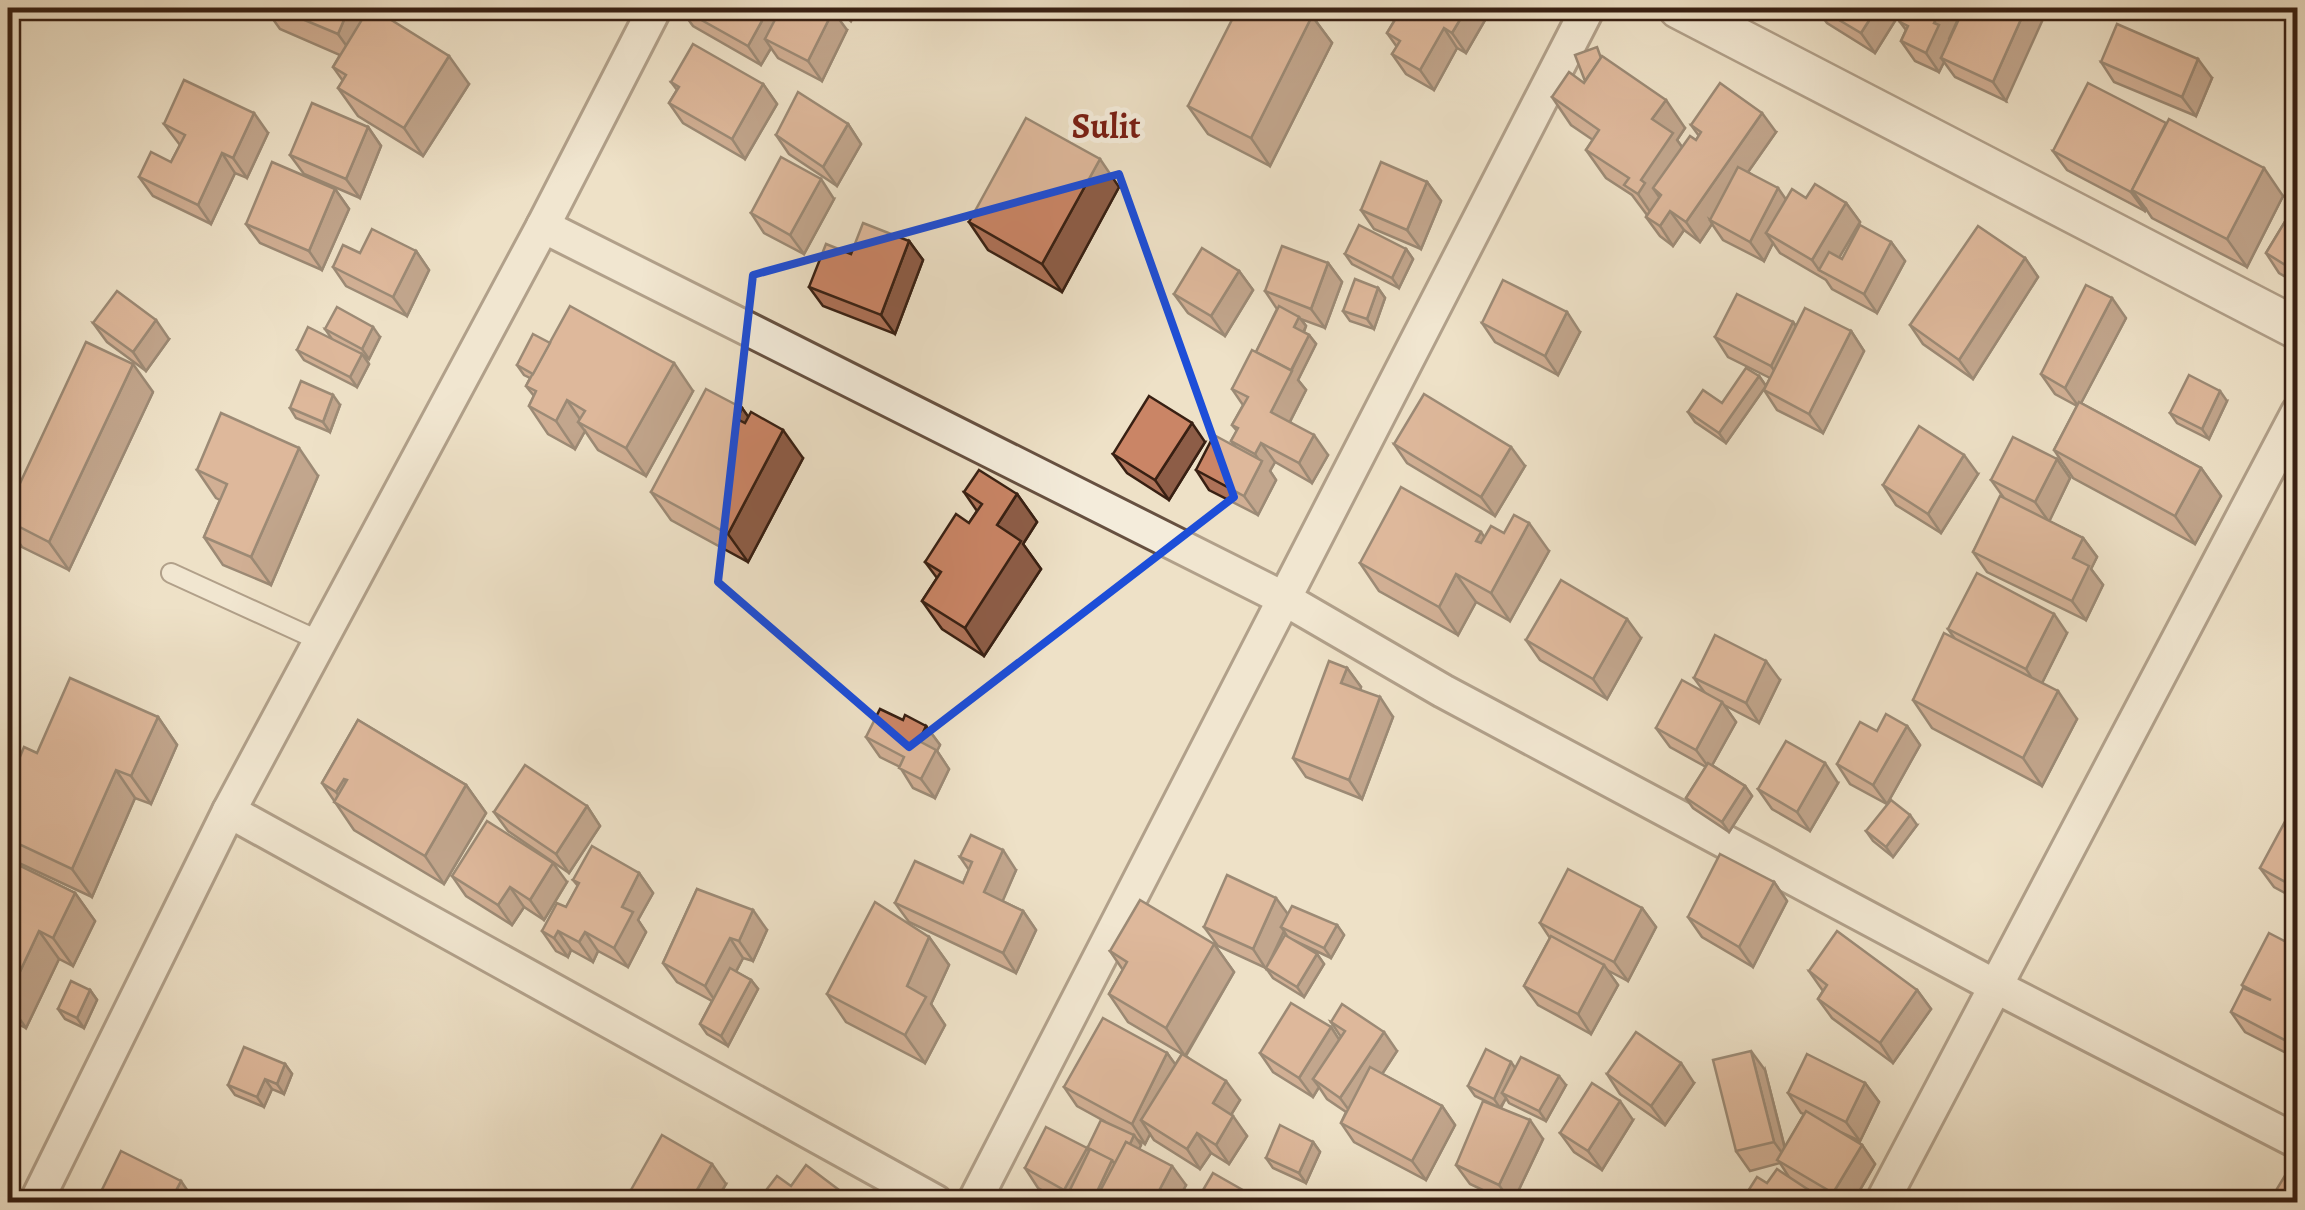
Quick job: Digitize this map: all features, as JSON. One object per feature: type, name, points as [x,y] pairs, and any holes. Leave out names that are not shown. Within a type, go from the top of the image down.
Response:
[{"type":"street","points":[[36,1202],[229,811],[543,226],[655,8]]},
{"type":"street","points":[[974,1202],[1588,8]]},
{"type":"street","points":[[1679,8],[2298,329]]},
{"type":"street","points":[[543,226],[1283,598],[1444,691],[1995,986],[2298,1142]]},
{"type":"street","points":[[1882,1202],[2298,412]]},
{"type":"street","points":[[229,811],[936,1202]]},
{"type":"lane","points":[[171,573],[320,641]]},
{"type":"highlighted area","points":[[1119,174],[1234,497],[909,747],[718,582],[753,275]]},
{"type":"building","points":[[276,8],[349,8],[338,34]]},
{"type":"building","points":[[369,8],[449,56],[404,128],[338,88],[346,75],[333,67]]},
{"type":"building","points":[[680,8],[769,8],[748,46]]},
{"type":"building","points":[[781,8],[833,11],[808,61],[765,39]]},
{"type":"building","points":[[1238,8],[1297,8],[1312,16],[1251,138],[1188,106]]},
{"type":"building","points":[[1402,8],[1467,8],[1452,33],[1444,28],[1420,70],[1392,54],[1400,41],[1387,33]]},
{"type":"building","points":[[1819,8],[1877,8],[1861,33]]},
{"type":"building","points":[[1906,8],[1941,8],[1934,23],[1939,25],[1926,53],[1901,41],[1908,26],[1900,22]]},
{"type":"building","points":[[1964,8],[2026,8],[1993,82],[1941,58]]},
{"type":"building","points":[[2117,24],[2198,59],[2182,97],[2101,62]]},
{"type":"building","points":[[693,44],[763,84],[732,139],[669,103],[679,87],[671,82]]},
{"type":"building","points":[[1597,47],[1601,58],[1585,81],[1575,55]]},
{"type":"building","points":[[1602,56],[1666,100],[1652,119],[1673,133],[1641,180],[1645,183],[1638,194],[1624,185],[1629,178],[1586,150],[1599,130],[1552,97],[1569,72],[1584,83]]},
{"type":"building","points":[[184,80],[254,113],[233,158],[222,153],[198,205],[139,177],[151,152],[171,162],[185,135],[164,124]]},
{"type":"building","points":[[1720,83],[1762,113],[1686,222],[1670,211],[1660,226],[1646,217],[1661,195],[1653,188],[1690,136],[1696,140],[1701,132],[1691,125]]},
{"type":"building","points":[[2088,83],[2166,123],[2131,192],[2053,151]]},
{"type":"building","points":[[798,92],[848,124],[823,167],[776,135]]},
{"type":"building","points":[[312,103],[368,127],[346,179],[290,155]]},
{"type":"building","points":[[1026,118],[1100,159],[1042,264],[969,222]]},
{"type":"building","points":[[2169,119],[2264,168],[2227,239],[2132,190]]},
{"type":"building","points":[[781,157],[821,179],[790,235],[751,213]]},
{"type":"building","points":[[272,162],[335,189],[309,251],[246,224]]},
{"type":"building","points":[[1381,162],[1427,182],[1407,230],[1361,210]]},
{"type":"building","points":[[1738,167],[1778,188],[1750,242],[1710,220]]},
{"type":"building","points":[[1815,184],[1846,203],[1812,260],[1766,233],[1792,189],[1806,198]]},
{"type":"building","points":[[2298,200],[2298,273],[2266,253]]},
{"type":"building","points":[[863,223],[909,241],[881,315],[809,287],[826,244],[851,254]]},
{"type":"building","points":[[1359,225],[1406,249],[1392,278],[1345,254]]},
{"type":"building","points":[[1860,225],[1891,242],[1864,294],[1819,270],[1829,252],[1842,259]]},
{"type":"building","points":[[1978,226],[2025,258],[1959,360],[1910,325]]},
{"type":"building","points":[[372,229],[416,251],[393,297],[333,267],[343,245],[360,253]]},
{"type":"building","points":[[1282,246],[1328,263],[1311,309],[1265,291]]},
{"type":"building","points":[[1202,248],[1239,271],[1211,316],[1174,294]]},
{"type":"building","points":[[1355,279],[1378,288],[1367,319],[1343,311]]},
{"type":"building","points":[[1503,280],[1567,312],[1545,356],[1482,323]]},
{"type":"building","points":[[2086,285],[2112,298],[2065,388],[2041,374]]},
{"type":"building","points":[[117,291],[156,320],[133,352],[93,323]]},
{"type":"building","points":[[1737,294],[1793,322],[1771,366],[1715,337]]},
{"type":"building","points":[[570,306],[674,363],[626,448],[578,422],[585,411],[567,400],[556,421],[529,406],[536,391],[526,386]]},
{"type":"building","points":[[1279,306],[1299,317],[1294,327],[1309,335],[1291,370],[1256,352]]},
{"type":"building","points":[[337,307],[373,327],[362,349],[325,329]]},
{"type":"building","points":[[1805,308],[1851,331],[1809,414],[1764,390]]},
{"type":"building","points":[[308,327],[362,354],[350,377],[297,350]]},
{"type":"building","points":[[533,334],[550,343],[533,374],[517,365]]},
{"type":"building","points":[[86,342],[133,364],[49,542],[8,521],[8,509]]},
{"type":"building","points":[[1252,350],[1292,371],[1271,412],[1314,435],[1299,463],[1261,443],[1255,454],[1231,441],[1238,428],[1232,425],[1248,397],[1232,389]]},
{"type":"building","points":[[1746,368],[1759,376],[1719,433],[1688,412],[1703,390],[1722,403]]},
{"type":"building","points":[[2189,375],[2220,391],[2202,429],[2170,413]]},
{"type":"building","points":[[301,381],[333,395],[323,422],[290,408]]},
{"type":"building","points":[[706,389],[742,408],[737,419],[745,423],[751,412],[783,430],[728,534],[651,492]]},
{"type":"building","points":[[1424,394],[1511,447],[1481,497],[1394,444]]},
{"type":"building","points":[[1149,396],[1192,423],[1155,480],[1113,454]]},
{"type":"building","points":[[2079,402],[2201,468],[2175,516],[2054,450]]},
{"type":"building","points":[[221,413],[299,448],[251,557],[204,537],[227,484],[197,470]]},
{"type":"building","points":[[1919,426],[1964,455],[1928,514],[1883,485]]},
{"type":"building","points":[[1214,435],[1262,461],[1244,496],[1196,470]]},
{"type":"building","points":[[2013,437],[2057,459],[2035,502],[1991,480]]},
{"type":"building","points":[[979,470],[1017,494],[997,525],[1021,541],[965,628],[922,601],[941,572],[925,562],[956,514],[969,523],[982,504],[964,492]]},
{"type":"building","points":[[1401,487],[1481,532],[1476,541],[1481,543],[1491,526],[1504,533],[1514,515],[1529,523],[1491,593],[1456,574],[1439,607],[1360,563]]},
{"type":"building","points":[[2000,496],[2083,538],[2073,558],[2089,566],[2072,601],[1973,552]]},
{"type":"building","points":[[1977,573],[2054,614],[2026,669],[1948,629]]},
{"type":"building","points":[[1561,580],[1627,619],[1593,679],[1526,640]]},
{"type":"building","points":[[1944,633],[2058,691],[2023,758],[1913,700]]},
{"type":"building","points":[[1715,635],[1766,661],[1746,703],[1694,678]]},
{"type":"building","points":[[1329,661],[1347,668],[1341,683],[1380,697],[1349,780],[1293,758]]},
{"type":"building","points":[[70,678],[158,717],[131,776],[116,770],[72,869],[8,839],[8,786],[24,747],[37,753]]},
{"type":"building","points":[[1682,680],[1722,702],[1696,750],[1656,728]]},
{"type":"building","points":[[880,709],[903,720],[905,715],[926,726],[919,741],[936,750],[921,779],[899,768],[904,757],[866,737]]},
{"type":"building","points":[[1886,714],[1907,726],[1873,785],[1837,764],[1860,722],[1877,731]]},
{"type":"building","points":[[358,720],[466,785],[425,856],[334,802],[347,780],[336,792],[322,783]]},
{"type":"building","points":[[1786,741],[1825,763],[1797,812],[1758,789]]},
{"type":"building","points":[[1708,763],[1745,786],[1722,822],[1686,798]]},
{"type":"building","points":[[525,765],[587,806],[556,854],[494,812]]},
{"type":"building","points":[[1891,800],[1910,815],[1886,847],[1866,831]]},
{"type":"building","points":[[2288,816],[2298,821],[2298,889],[2260,868]]},
{"type":"building","points":[[487,821],[553,863],[530,900],[510,887],[498,905],[452,876]]},
{"type":"building","points":[[971,835],[1003,850],[984,892],[1023,911],[1003,953],[895,903],[915,861],[963,883],[972,862],[960,857]]},
{"type":"building","points":[[592,846],[639,873],[622,907],[633,912],[614,948],[585,932],[579,942],[558,931],[554,938],[542,931],[557,903],[566,907],[579,883],[573,880]]},
{"type":"building","points":[[1720,854],[1774,882],[1739,947],[1688,917]]},
{"type":"building","points":[[8,860],[75,893],[53,938],[39,931],[8,997]]},
{"type":"building","points":[[1568,869],[1642,908],[1614,962],[1540,923]]},
{"type":"building","points":[[1227,875],[1276,898],[1253,949],[1204,927]]},
{"type":"building","points":[[697,889],[753,910],[739,941],[730,938],[705,986],[663,963]]},
{"type":"building","points":[[1140,900],[1214,944],[1166,1028],[1109,994],[1127,962],[1110,951]]},
{"type":"building","points":[[875,902],[929,937],[907,986],[926,997],[905,1035],[827,994]]},
{"type":"building","points":[[1292,906],[1337,925],[1324,948],[1281,927]]},
{"type":"building","points":[[1837,931],[1917,990],[1880,1043],[1818,999],[1827,985],[1809,971]]},
{"type":"building","points":[[2269,933],[2298,948],[2298,1004],[2292,1014],[2298,1016],[2298,1047],[2231,1012],[2243,988],[2271,1000],[2242,985]]},
{"type":"building","points":[[1285,935],[1317,954],[1297,987],[1266,968]]},
{"type":"building","points":[[1551,936],[1604,965],[1578,1014],[1524,986]]},
{"type":"building","points":[[730,968],[751,980],[721,1036],[700,1024]]},
{"type":"building","points":[[71,981],[90,990],[77,1018],[58,1009]]},
{"type":"building","points":[[1291,1003],[1331,1027],[1299,1078],[1260,1053]]},
{"type":"building","points":[[1342,1004],[1384,1032],[1340,1098],[1313,1079],[1345,1031],[1331,1022]]},
{"type":"building","points":[[1103,1018],[1167,1053],[1132,1124],[1064,1087]]},
{"type":"building","points":[[1636,1032],[1681,1063],[1651,1106],[1607,1074]]},
{"type":"building","points":[[244,1047],[285,1064],[277,1084],[265,1079],[257,1097],[228,1085]]},
{"type":"building","points":[[1486,1049],[1511,1062],[1494,1099],[1468,1086]]},
{"type":"building","points":[[1751,1051],[1774,1142],[1736,1151],[1713,1060]]},
{"type":"building","points":[[1182,1054],[1226,1081],[1213,1103],[1233,1116],[1216,1145],[1197,1133],[1187,1149],[1141,1120]]},
{"type":"building","points":[[1807,1054],[1865,1083],[1846,1122],[1788,1093]]},
{"type":"building","points":[[1521,1057],[1559,1076],[1539,1111],[1502,1093]]},
{"type":"building","points":[[1370,1067],[1442,1106],[1412,1161],[1341,1123]]},
{"type":"building","points":[[1592,1083],[1620,1101],[1588,1151],[1560,1133]]},
{"type":"building","points":[[1483,1101],[1530,1120],[1499,1185],[1456,1165]]},
{"type":"building","points":[[1806,1111],[1862,1145],[1833,1193],[1777,1160]]},
{"type":"building","points":[[1101,1120],[1134,1135],[1116,1163],[1087,1149]]},
{"type":"building","points":[[1280,1125],[1313,1142],[1299,1173],[1266,1158]]},
{"type":"building","points":[[1046,1127],[1087,1148],[1064,1190],[1025,1168]]},
{"type":"building","points":[[662,1135],[712,1164],[690,1202],[652,1202],[631,1190]]},
{"type":"building","points":[[1126,1142],[1172,1166],[1153,1202],[1108,1202],[1097,1197]]},
{"type":"building","points":[[1090,1149],[1112,1160],[1093,1200],[1097,1202],[1079,1202],[1067,1196]]},
{"type":"building","points":[[121,1151],[181,1181],[170,1202],[131,1198],[128,1202],[96,1202]]},
{"type":"building","points":[[806,1165],[855,1202],[757,1202],[777,1176],[791,1186]]},
{"type":"building","points":[[1777,1169],[1827,1202],[1741,1202],[1757,1177],[1767,1183]]},
{"type":"building","points":[[2289,1169],[2298,1174],[2298,1202],[2269,1202]]},
{"type":"building","points":[[1213,1173],[1262,1201],[1262,1202],[1196,1202]]},
{"type":"building","points":[[190,1193],[211,1202],[186,1202]]},
{"type":"district","name":"Sulit","points":[[1106,126]]}]
